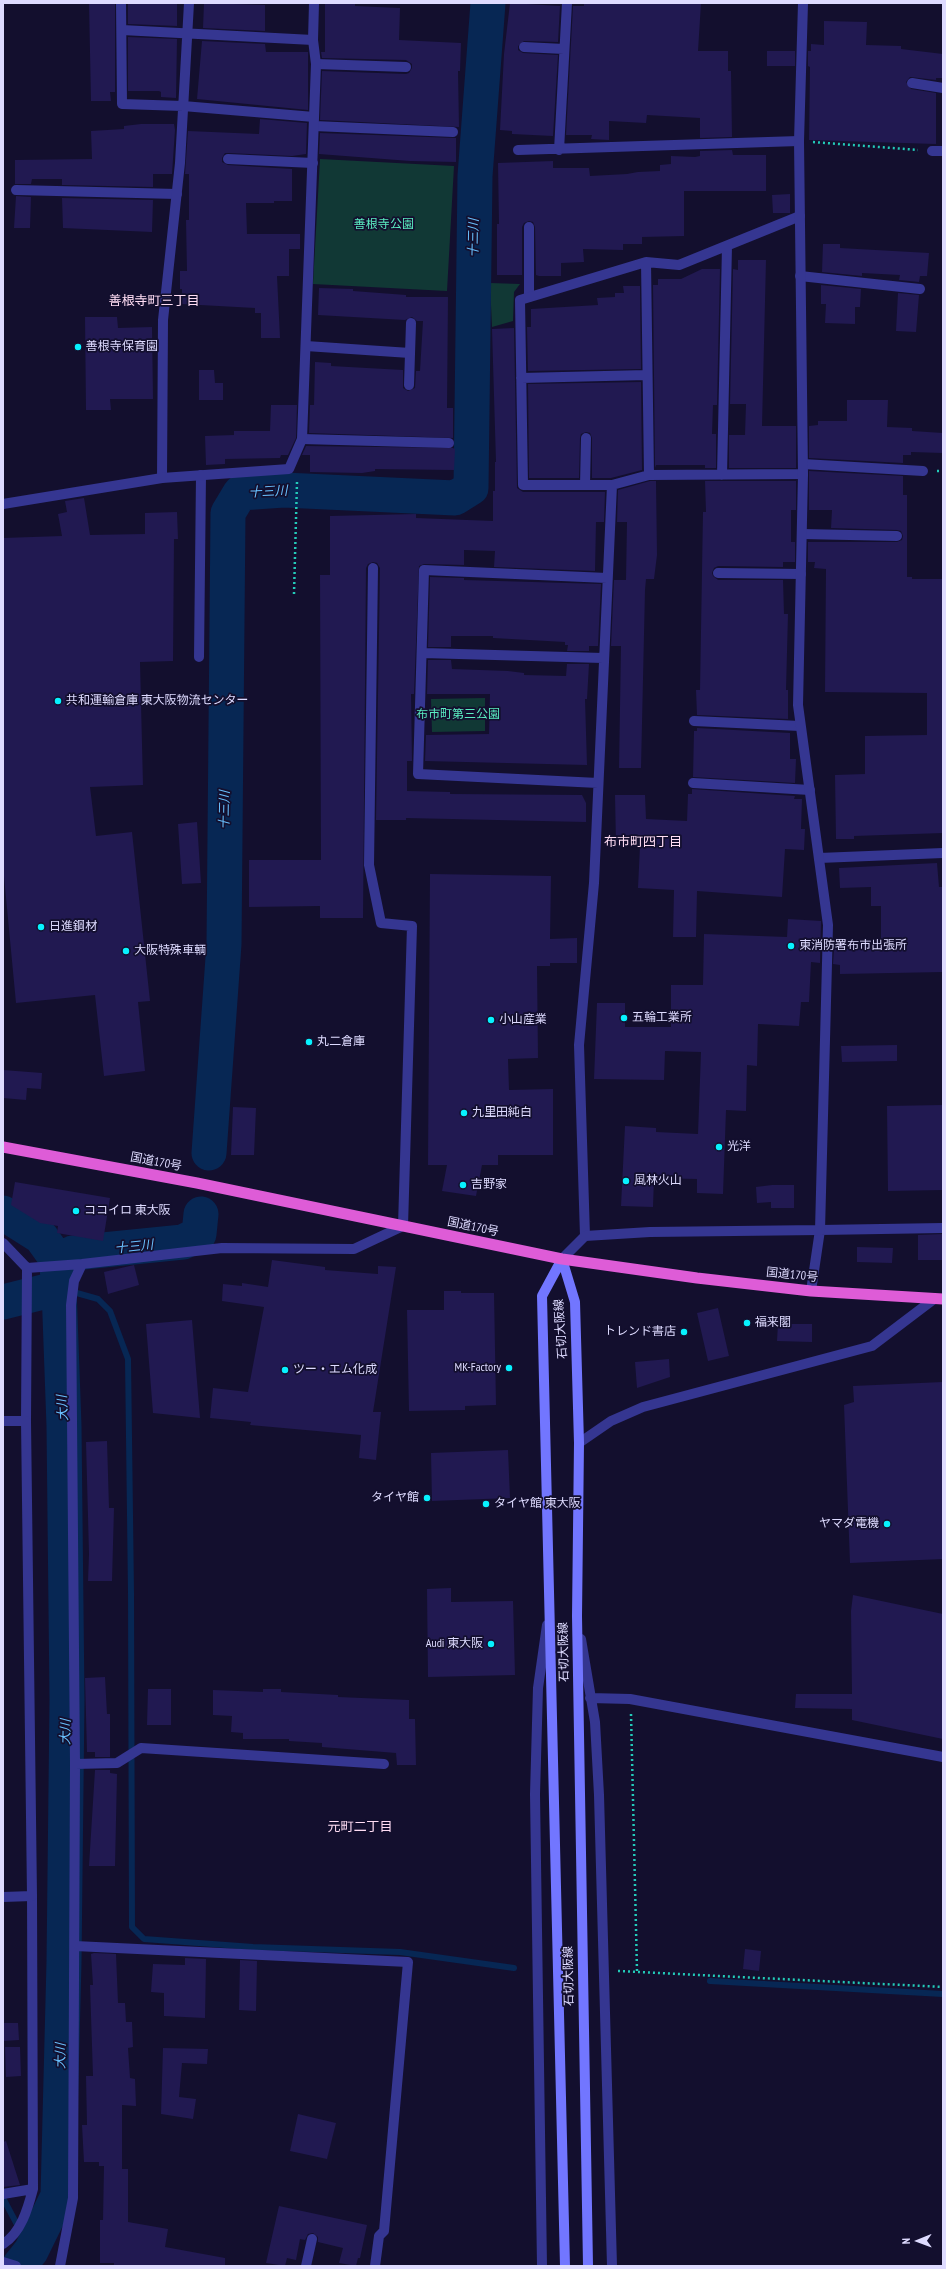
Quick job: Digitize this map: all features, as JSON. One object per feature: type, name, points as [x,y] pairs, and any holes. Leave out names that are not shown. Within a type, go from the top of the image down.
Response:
[{"type":"highway","name":"国道170号","points":[[3,1147],[197,1183],[562,1259],[697,1278],[811,1291],[938,1299]]},
{"type":"main road","name":"石切大阪線","points":[[562,1259],[575,1302],[579,1443],[576,1616],[588,2266]]},
{"type":"main road","name":"石切大阪線","points":[[562,1259],[542,1296],[548,1614],[565,2266]]},
{"type":"street","points":[[121,3],[122,104],[183,106],[314,122],[453,132]]},
{"type":"street","points":[[162,478],[163,320],[177,194],[189,3]]},
{"type":"street","points":[[3,504],[162,478],[289,468],[302,439],[316,64],[313,40],[314,3]]},
{"type":"street","points":[[559,150],[567,3]]},
{"type":"street","points":[[803,3],[799,141],[803,469],[798,705],[828,925],[820,1230],[811,1291]]},
{"type":"street","points":[[122,30],[313,40]]},
{"type":"street","points":[[524,47],[564,49]]},
{"type":"street","points":[[316,64],[406,67]]},
{"type":"street","points":[[912,83],[943,88]]},
{"type":"street","points":[[518,150],[559,150],[799,141]]},
{"type":"street","points":[[932,151],[943,151]]},
{"type":"street","points":[[228,159],[313,163]]},
{"type":"street","points":[[16,190],[177,194]]},
{"type":"street","points":[[800,216],[679,265],[646,262],[520,300],[523,485],[612,485],[649,476],[722,475],[803,469],[923,471]]},
{"type":"street","points":[[529,227],[529,297]]},
{"type":"street","points":[[722,475],[727,246]]},
{"type":"street","points":[[646,262],[649,476]]},
{"type":"street","points":[[800,276],[920,289]]},
{"type":"street","points":[[409,385],[411,323]]},
{"type":"street","points":[[306,346],[410,353]]},
{"type":"street","points":[[521,378],[647,375]]},
{"type":"street","points":[[585,485],[586,438]]},
{"type":"street","points":[[302,439],[449,443]]},
{"type":"street","points":[[199,657],[201,475]]},
{"type":"street","points":[[585,1236],[579,1045],[594,883],[612,485]]},
{"type":"street","points":[[802,534],[897,536]]},
{"type":"street","points":[[29,1271],[222,1248],[354,1249],[403,1226],[412,926],[381,923],[369,865],[373,568]]},
{"type":"street","points":[[598,783],[418,774],[423,654],[424,570],[607,578]]},
{"type":"street","points":[[718,574],[801,574]]},
{"type":"street","points":[[423,654],[603,658]]},
{"type":"street","points":[[694,722],[800,726]]},
{"type":"street","points":[[693,783],[810,790]]},
{"type":"street","points":[[819,858],[943,853]]},
{"type":"street","points":[[562,1259],[585,1236],[650,1232],[943,1228]]},
{"type":"street","points":[[3,1243],[29,1271],[26,1305],[26,1421],[32,1896],[33,2189],[26,2214],[8,2241],[3,2244]]},
{"type":"street","points":[[60,2266],[73,2198],[75,1764],[71,1305],[77,1265]]},
{"type":"street","points":[[579,1443],[611,1421],[643,1407],[872,1346],[938,1299]]},
{"type":"street","points":[[3,1421],[26,1421]]},
{"type":"street","points":[[542,2266],[535,1794],[538,1688],[548,1614]]},
{"type":"street","points":[[576,1616],[595,1722],[612,2266]]},
{"type":"street","points":[[590,1698],[630,1699],[943,1757]]},
{"type":"street","points":[[75,1764],[117,1763],[141,1748],[384,1764]]},
{"type":"street","points":[[3,1897],[32,1896]]},
{"type":"street","points":[[75,1946],[408,1962],[384,2231],[379,2236],[375,2266]]},
{"type":"street","points":[[3,2194],[33,2189]]},
{"type":"street","points":[[310,2265],[312,2239]]},
{"type":"street","points":[[3,2262],[16,2266]]},
{"type":"path","points":[[799,141],[932,151]]},
{"type":"path","points":[[291,482],[297,482],[294,594]]},
{"type":"path","points":[[630,1699],[638,1971]]},
{"type":"path","points":[[603,1971],[638,1971],[943,1987]]},
{"type":"green space","name":"善根寺公園","points":[[320,159],[454,166],[447,291],[313,284]]},
{"type":"green space","points":[[490,283],[520,284],[514,292],[513,321],[492,327]]},
{"type":"green space","name":"布市町第三公園","points":[[485,698],[485,731],[432,732],[431,699]]},
{"type":"building","points":[[89,3],[115,3],[115,92],[110,92],[111,101],[91,101]]},
{"type":"building","points":[[128,3],[177,3],[177,26],[128,24]]},
{"type":"building","points":[[204,3],[265,5],[265,31],[203,28]]},
{"type":"building","points":[[325,3],[355,3],[355,6],[400,8],[399,40],[461,43],[460,71],[458,71],[459,127],[320,120],[322,71],[406,74],[409,73],[412,68],[412,64],[406,60],[322,58],[321,52],[325,52]]},
{"type":"building","points":[[510,3],[560,6],[558,42],[524,41],[518,46],[518,50],[523,53],[558,55],[553,136],[512,134],[512,131],[500,130],[504,54]]},
{"type":"building","points":[[584,3],[701,3],[698,51],[728,51],[728,71],[731,71],[732,137],[700,138],[700,118],[647,115],[646,123],[609,121],[609,140],[591,139],[592,135],[566,135],[573,6],[584,6]]},
{"type":"building","points":[[824,21],[867,22],[866,45],[901,46],[901,49],[943,54],[943,78],[936,78],[936,80],[910,77],[906,82],[911,89],[936,93],[936,144],[809,140],[810,67],[808,66],[808,51],[811,51],[811,44],[824,45]]},
{"type":"building","points":[[128,37],[177,39],[176,98],[161,97],[161,92],[159,91],[128,91]]},
{"type":"building","points":[[202,41],[265,44],[266,52],[308,52],[308,110],[197,99]]},
{"type":"building","points":[[767,51],[795,51],[795,66],[767,66]]},
{"type":"building","points":[[260,119],[307,123],[306,154],[292,156],[225,153],[222,158],[222,162],[228,165],[292,169],[292,201],[274,201],[274,203],[246,203],[247,234],[300,234],[300,249],[289,249],[289,276],[277,276],[280,338],[261,338],[261,313],[255,313],[255,308],[182,304],[182,289],[180,289],[180,271],[187,271],[186,220],[189,220],[189,174],[185,174],[188,131],[259,134]]},
{"type":"building","points":[[141,124],[174,124],[175,130],[172,174],[153,174],[153,187],[62,185],[62,179],[32,179],[31,184],[15,184],[15,160],[92,159],[91,131],[124,129],[124,126]]},
{"type":"building","points":[[320,133],[456,138],[456,162],[410,161],[319,154]]},
{"type":"building","points":[[732,150],[733,155],[766,155],[766,191],[684,191],[684,236],[642,237],[642,244],[623,244],[623,250],[583,249],[584,262],[561,263],[561,276],[539,276],[536,275],[535,227],[533,222],[529,221],[524,223],[522,227],[522,275],[497,275],[497,224],[499,224],[498,163],[553,161],[553,168],[589,168],[590,176],[627,174],[660,171],[660,165],[671,164],[671,156],[695,157],[700,156],[700,151]]},
{"type":"building","points":[[790,194],[790,213],[773,213],[772,195]]},
{"type":"building","points":[[16,196],[31,197],[30,228],[14,228]]},
{"type":"building","points":[[62,198],[153,200],[152,232],[63,228]]},
{"type":"building","points":[[823,244],[840,244],[840,248],[929,253],[927,276],[920,276],[919,282],[899,280],[900,275],[862,273],[862,276],[822,272]]},
{"type":"building","points":[[738,260],[766,260],[762,426],[796,426],[796,468],[729,468],[729,435],[745,435],[746,404],[730,404],[733,269],[738,270]]},
{"type":"building","points":[[702,269],[720,269],[717,405],[713,405],[712,434],[716,434],[716,468],[705,468],[705,465],[656,465],[655,468],[653,285],[658,285],[658,279],[681,279]]},
{"type":"building","points":[[821,285],[861,289],[860,307],[855,307],[855,324],[825,323],[826,304],[821,304]]},
{"type":"building","points":[[623,286],[640,286],[641,369],[528,371],[527,327],[531,327],[531,309],[598,305],[597,298],[615,297],[615,293],[624,293]]},
{"type":"building","points":[[319,288],[353,289],[353,291],[406,295],[406,297],[448,297],[447,408],[453,408],[453,438],[309,433],[310,405],[314,405],[315,362],[331,363],[331,366],[403,370],[403,388],[408,391],[415,388],[416,371],[420,371],[423,321],[417,321],[412,317],[405,320],[318,315]]},
{"type":"building","points":[[898,293],[919,295],[916,332],[896,331]]},
{"type":"building","points":[[85,317],[117,317],[118,328],[152,327],[153,399],[110,399],[111,410],[86,410]]},
{"type":"building","points":[[514,328],[517,488],[523,492],[605,492],[604,522],[596,522],[595,571],[494,567],[495,551],[464,550],[464,565],[424,564],[419,566],[414,694],[411,694],[412,761],[407,761],[407,791],[450,792],[450,794],[582,795],[586,803],[586,822],[406,818],[406,820],[376,820],[380,568],[377,563],[373,562],[368,564],[366,568],[363,918],[320,918],[320,906],[249,907],[249,860],[321,860],[320,575],[330,575],[330,516],[416,514],[416,518],[493,521],[493,491],[495,491],[496,462],[492,329]]},
{"type":"building","points":[[199,370],[214,370],[215,383],[223,383],[223,400],[199,400]]},
{"type":"building","points":[[641,382],[642,470],[611,478],[592,478],[592,438],[590,433],[586,432],[581,434],[580,438],[579,478],[529,478],[528,384]]},
{"type":"building","points":[[847,400],[888,400],[887,427],[912,428],[912,431],[943,433],[943,453],[911,452],[911,455],[903,455],[903,463],[809,458],[809,426],[818,425],[818,421],[847,421]]},
{"type":"building","points":[[271,405],[297,405],[296,438],[288,455],[281,455],[280,458],[225,459],[225,464],[206,465],[205,436],[234,435],[234,431],[270,431]]},
{"type":"building","points":[[306,446],[453,448],[455,449],[454,470],[375,469],[375,471],[362,473],[310,472],[310,455],[302,455]]},
{"type":"building","points":[[809,471],[903,476],[903,495],[907,495],[907,577],[912,577],[912,579],[943,579],[943,833],[854,836],[854,839],[836,839],[835,775],[865,774],[865,736],[927,735],[927,693],[825,692],[826,569],[814,568],[815,562],[808,562],[808,542],[897,542],[902,540],[903,536],[901,531],[897,530],[831,528],[832,510],[809,510]]},
{"type":"building","points":[[650,481],[656,481],[657,555],[654,579],[646,579],[645,590],[641,768],[619,768],[621,646],[611,646],[614,580],[626,580],[627,522],[617,522],[618,490]]},
{"type":"building","points":[[705,481],[796,481],[796,510],[791,510],[791,542],[795,542],[795,562],[783,562],[783,567],[718,566],[714,568],[712,573],[718,580],[783,580],[784,614],[788,614],[786,690],[788,690],[788,719],[697,715],[696,690],[700,690],[703,512],[706,512]]},
{"type":"building","points":[[84,498],[90,535],[145,534],[145,513],[177,512],[178,539],[174,539],[173,661],[140,662],[143,785],[90,787],[96,836],[132,832],[150,1001],[138,1002],[145,1071],[104,1076],[95,995],[16,1003],[3,866],[3,538],[62,536],[58,514],[67,512],[65,501]]},
{"type":"building","points":[[430,577],[464,578],[464,580],[601,584],[598,646],[589,646],[589,651],[567,651],[568,645],[565,645],[565,642],[493,638],[493,636],[451,636],[451,647],[428,647]]},
{"type":"building","points":[[428,660],[451,660],[452,669],[508,671],[524,673],[524,675],[566,676],[567,664],[589,664],[587,699],[585,699],[587,765],[425,761],[426,735],[489,734],[490,694],[427,694]]},
{"type":"building","points":[[697,728],[790,733],[790,759],[796,759],[795,783],[693,777],[694,731],[697,731]]},
{"type":"building","points":[[692,789],[795,796],[794,799],[802,799],[801,829],[805,829],[804,850],[785,849],[782,897],[697,891],[696,937],[673,937],[674,890],[638,888],[640,846],[616,844],[615,795],[645,795],[646,819],[687,821],[688,794],[692,794]]},
{"type":"building","points":[[197,822],[201,883],[182,884],[178,824]]},
{"type":"building","points":[[937,863],[939,887],[943,887],[943,972],[840,974],[840,965],[833,964],[834,949],[881,949],[881,906],[871,906],[871,887],[840,888],[839,868]]},
{"type":"building","points":[[430,874],[551,876],[550,939],[577,938],[577,963],[550,963],[550,966],[537,966],[538,1058],[508,1059],[509,1090],[553,1089],[553,1155],[498,1155],[498,1165],[482,1165],[476,1196],[442,1191],[447,1165],[428,1165]]},
{"type":"building","points":[[788,919],[821,921],[820,963],[811,962],[809,1002],[801,1002],[799,1026],[758,1024],[757,1066],[747,1065],[746,1111],[726,1110],[723,1194],[697,1193],[697,1179],[654,1178],[653,1207],[621,1206],[625,1126],[656,1128],[656,1132],[698,1134],[701,1052],[665,1051],[664,1080],[594,1079],[597,1003],[625,1003],[625,1027],[671,1027],[671,985],[703,985],[704,934],[787,937]]},
{"type":"building","points":[[897,1045],[897,1061],[842,1062],[841,1046]]},
{"type":"building","points":[[3,1070],[42,1073],[41,1089],[27,1088],[26,1100],[3,1098]]},
{"type":"building","points":[[943,1105],[943,1190],[888,1191],[887,1106]]},
{"type":"building","points":[[233,1107],[256,1108],[254,1155],[231,1155]]},
{"type":"building","points":[[15,1182],[110,1198],[103,1241],[57,1233],[58,1226],[40,1223],[11,1205]]},
{"type":"building","points":[[794,1185],[794,1208],[771,1208],[771,1202],[757,1203],[756,1187]]},
{"type":"building","points":[[943,1234],[943,1260],[918,1260],[918,1235]]},
{"type":"building","points":[[857,1247],[893,1248],[892,1263],[857,1262]]},
{"type":"building","points":[[272,1260],[325,1267],[325,1270],[378,1274],[378,1266],[396,1267],[373,1412],[381,1412],[376,1460],[359,1458],[361,1435],[250,1425],[251,1422],[210,1418],[213,1388],[248,1392],[264,1307],[222,1301],[223,1284],[242,1286],[242,1283],[268,1287]]},
{"type":"building","points":[[134,1265],[139,1285],[108,1294],[104,1272]]},
{"type":"building","points":[[444,1291],[461,1291],[461,1293],[494,1293],[496,1405],[465,1406],[465,1410],[409,1411],[407,1310],[444,1310]]},
{"type":"building","points":[[718,1308],[729,1356],[708,1361],[697,1313]]},
{"type":"building","points":[[192,1320],[200,1418],[153,1413],[146,1324]]},
{"type":"building","points":[[778,1324],[812,1324],[812,1342],[777,1341]]},
{"type":"building","points":[[669,1359],[670,1377],[637,1388],[635,1362]]},
{"type":"building","points":[[943,1382],[943,1559],[850,1563],[844,1405],[854,1402],[853,1386]]},
{"type":"building","points":[[107,1441],[109,1508],[114,1508],[112,1581],[88,1581],[89,1554],[86,1442]]},
{"type":"building","points":[[508,1450],[510,1498],[432,1501],[431,1453]]},
{"type":"building","points":[[451,1588],[451,1602],[513,1601],[515,1675],[428,1677],[427,1589]]},
{"type":"building","points":[[853,1595],[943,1614],[943,1739],[852,1720],[852,1709],[795,1708],[796,1694],[852,1694],[851,1611]]},
{"type":"building","points":[[105,1677],[107,1714],[110,1714],[110,1757],[95,1757],[95,1752],[87,1752],[85,1678]]},
{"type":"building","points":[[148,1689],[171,1689],[171,1725],[147,1725]]},
{"type":"building","points":[[263,1689],[281,1689],[281,1692],[338,1695],[338,1697],[409,1700],[409,1719],[415,1719],[416,1765],[397,1765],[396,1753],[322,1747],[322,1743],[289,1741],[289,1739],[243,1739],[243,1733],[231,1732],[232,1716],[213,1715],[213,1690],[263,1692]]},
{"type":"building","points":[[95,1770],[110,1770],[110,1773],[117,1774],[115,1866],[89,1866]]},
{"type":"building","points":[[745,1949],[761,1951],[759,1971],[743,1969]]},
{"type":"building","points":[[91,1954],[116,1954],[118,2003],[125,2003],[126,2022],[132,2022],[133,2047],[128,2048],[130,2078],[135,2079],[136,2106],[122,2105],[122,2169],[128,2169],[128,2222],[168,2229],[165,2247],[225,2258],[225,2266],[114,2266],[114,2263],[100,2263],[100,2220],[103,2220],[104,2166],[99,2166],[99,2162],[84,2162],[82,2125],[87,2125],[86,2076],[93,2076],[90,1985],[93,1985]]},
{"type":"building","points":[[185,1958],[206,1959],[205,2018],[164,2016],[164,1993],[151,1992],[153,1964],[185,1965]]},
{"type":"building","points":[[240,1960],[257,1961],[256,2011],[239,2010]]},
{"type":"building","points":[[3,2023],[18,2023],[19,2040],[3,2041]]},
{"type":"building","points":[[5,2047],[20,2047],[21,2076],[6,2077]]},
{"type":"building","points":[[163,2048],[208,2049],[207,2064],[182,2063],[179,2097],[196,2099],[193,2119],[161,2114]]},
{"type":"building","points":[[298,2114],[336,2123],[327,2159],[290,2151]]},
{"type":"building","points":[[6,2141],[20,2185],[3,2187],[3,2142]]},
{"type":"building","points":[[279,2206],[367,2225],[360,2258],[358,2258],[356,2266],[339,2263],[343,2248],[318,2242],[318,2237],[313,2233],[308,2234],[305,2240],[300,2239],[296,2260],[287,2258],[285,2266],[266,2263]]},
{"type":"waterway","name":"十三川","points":[[209,1153],[224,944],[228,513],[240,493],[284,490],[455,498],[471,488],[475,176],[488,3]]},
{"type":"waterway","name":"大川","points":[[3,1213],[41,1237],[56,1258],[59,1288],[64,1426],[67,1700],[64,1962],[58,2196],[31,2251],[19,2266]]},
{"type":"waterway","name":"十三川","points":[[58,1274],[73,1253],[183,1242],[199,1234],[201,1214]]},
{"type":"waterway","points":[[59,1288],[98,1299],[110,1311],[128,1359],[131,1593],[132,1927],[144,1939],[253,1947],[400,1952],[514,1968]]},
{"type":"waterway","points":[[3,1302],[59,1288]]},
{"type":"waterway","points":[[710,1981],[943,1994]]},
{"type":"waterway","points":[[3,2198],[31,2251]]},
{"type":"place","name":"善根寺保育園","points":[[78,347]]},
{"type":"place","name":"共和運輸倉庫 東大阪物流センター","points":[[58,701]]},
{"type":"place","name":"日進鋼材","points":[[41,927]]},
{"type":"place","name":"東消防署布市出張所","points":[[791,946]]},
{"type":"place","name":"大阪特殊車輌","points":[[126,951]]},
{"type":"place","name":"五輪工業所","points":[[624,1018]]},
{"type":"place","name":"小山産業","points":[[491,1020]]},
{"type":"place","name":"丸二倉庫","points":[[309,1042]]},
{"type":"place","name":"九里田純白","points":[[464,1113]]},
{"type":"place","name":"光洋","points":[[719,1147]]},
{"type":"place","name":"風林火山","points":[[626,1181]]},
{"type":"place","name":"吉野家","points":[[463,1185]]},
{"type":"place","name":"ココイロ 東大阪","points":[[76,1211]]},
{"type":"place","name":"福来閣","points":[[747,1323]]},
{"type":"place","name":"トレンド書店","points":[[684,1332]]},
{"type":"place","name":"MK-Factory","points":[[509,1368]]},
{"type":"place","name":"ツー・エム化成","points":[[285,1370]]},
{"type":"place","name":"タイヤ館","points":[[427,1498]]},
{"type":"place","name":"タイヤ館 東大阪","points":[[486,1504]]},
{"type":"place","name":"ヤマダ電機","points":[[887,1524]]},
{"type":"place","name":"Audi 東大阪","points":[[491,1644]]},
{"type":"district","name":"善根寺町三丁目","points":[[154,301]]},
{"type":"district","name":"布市町四丁目","points":[[643,842]]},
{"type":"district","name":"元町二丁目","points":[[360,1827]]}]
